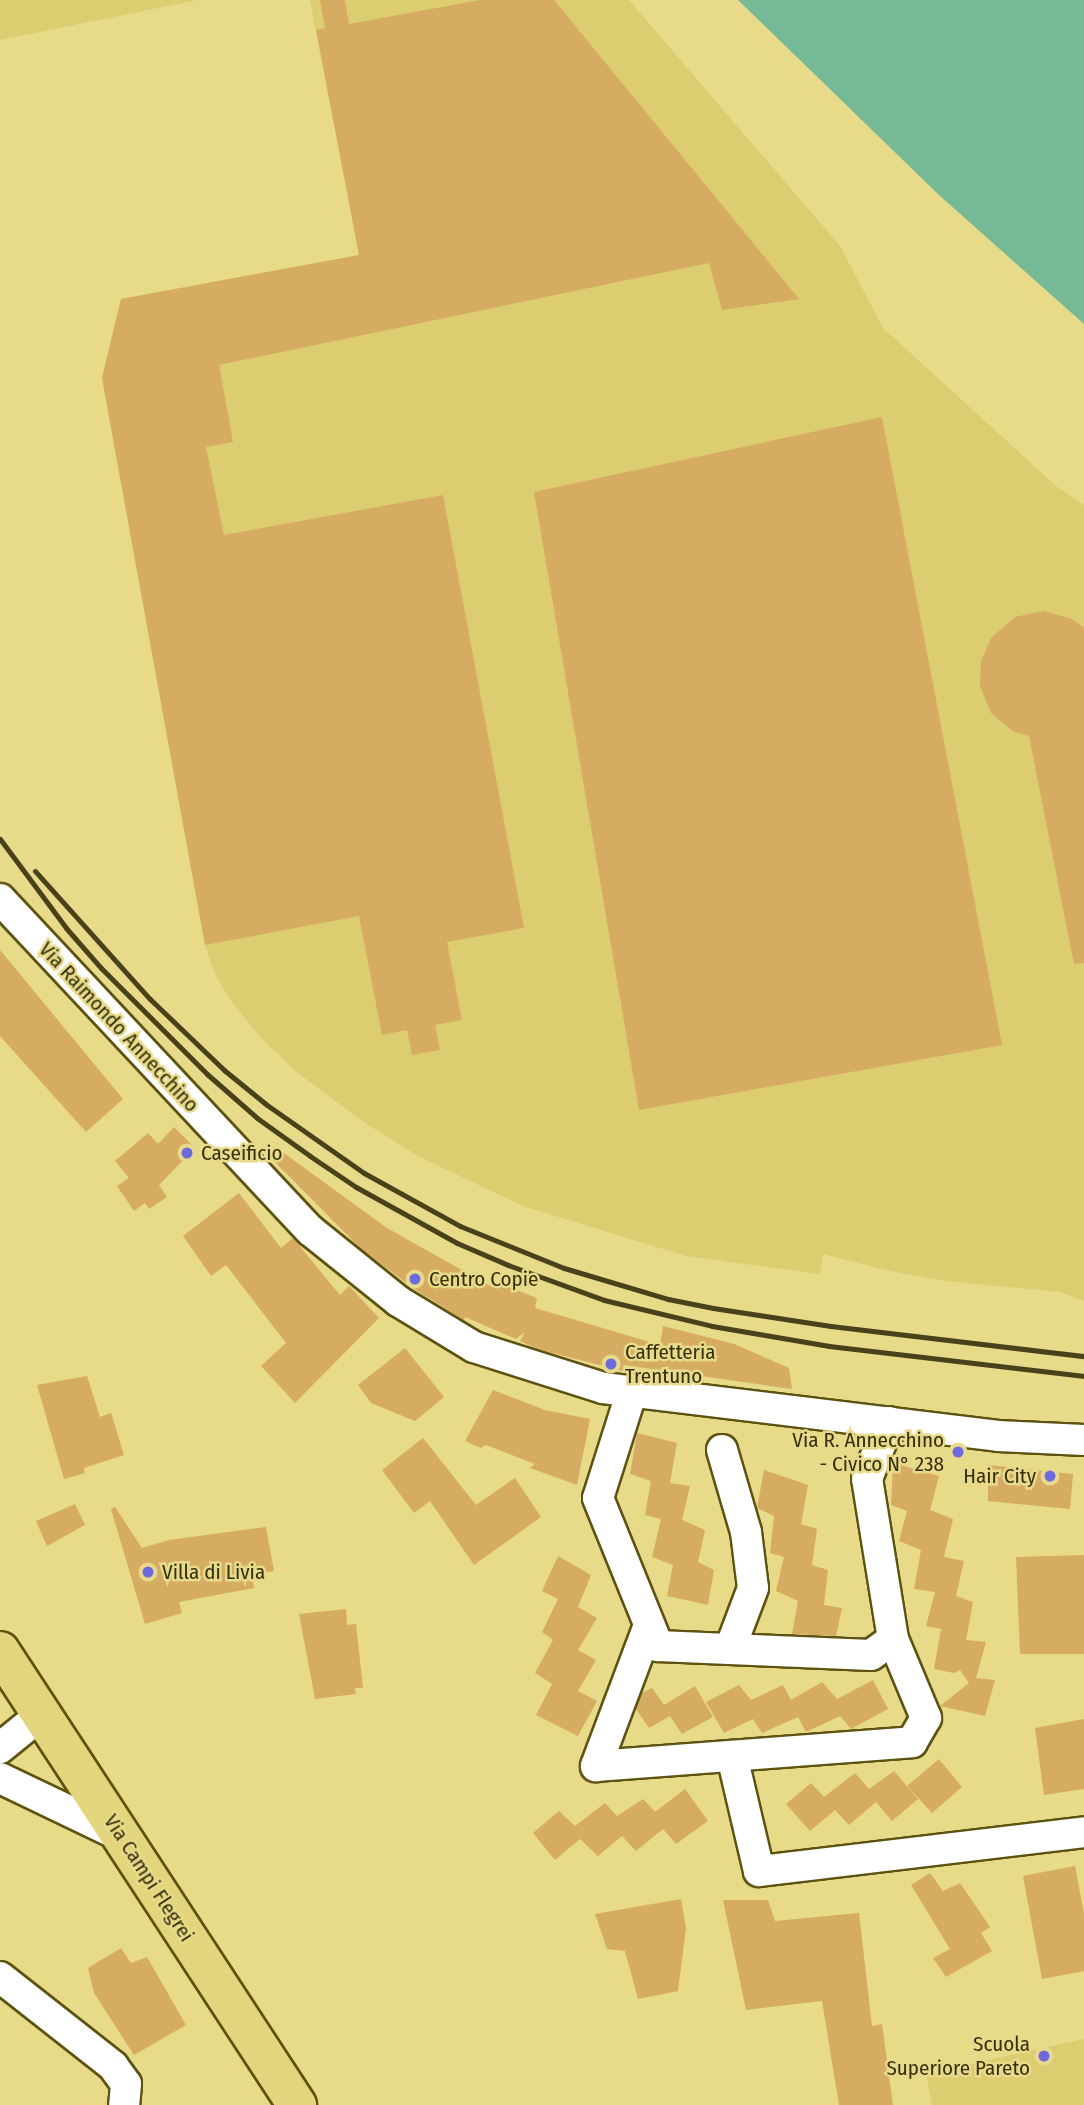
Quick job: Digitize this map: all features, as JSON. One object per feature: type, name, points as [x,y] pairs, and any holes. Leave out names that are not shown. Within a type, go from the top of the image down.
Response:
[{"type":"main road","name":"Via Campi Flegrei","points":[[0,1651],[297,2105]]},
{"type":"street","name":"Via Raimondo Annecchino","points":[[0,899],[312,1231],[398,1301],[474,1347],[603,1388],[998,1436],[1084,1440]]},
{"type":"street","points":[[632,1391],[598,1498],[658,1646],[871,1655],[894,1639]]},
{"type":"street","points":[[649,1625],[596,1766],[912,1742],[926,1718],[894,1639],[867,1479],[889,1422]]},
{"type":"street","points":[[722,1450],[746,1532],[753,1588],[730,1649]]},
{"type":"street","points":[[0,1748],[42,1714]]},
{"type":"street","points":[[732,1756],[760,1871],[1084,1832]]},
{"type":"street","points":[[0,1778],[121,1836]]},
{"type":"street","points":[[0,1977],[113,2066],[126,2084],[124,2105]]},
{"type":"shaded area","points":[[0,0],[197,0],[0,40]]},
{"type":"shaded area","points":[[310,0],[629,0],[840,246],[883,328],[1056,486],[1084,505],[1084,1301],[1060,1292],[946,1281],[890,1271],[823,1254],[820,1274],[686,1256],[523,1206],[420,1157],[365,1123],[299,1074],[261,1038],[231,1001],[215,974],[205,945],[102,378],[121,299],[359,255]]},
{"type":"shaded area","points":[[738,0],[1084,0],[1084,324],[939,195]]},
{"type":"shaded area","name":"Scuola Superiore Pareto","points":[[1084,2039],[1084,2105],[932,2105],[926,2074]]},
{"type":"building","points":[[320,0],[345,0],[349,24],[480,0],[554,0],[799,299],[722,310],[709,263],[219,365],[233,442],[206,447],[224,535],[443,495],[524,928],[447,942],[462,1020],[435,1025],[440,1050],[412,1055],[407,1030],[382,1035],[359,916],[205,945],[102,378],[121,299],[359,255],[316,30],[325,28]]},
{"type":"building","points":[[882,417],[1002,1045],[639,1110],[534,492]]},
{"type":"building","points":[[1044,611],[1072,619],[1084,628],[1084,963],[1074,964],[1029,736],[1014,732],[991,713],[980,686],[981,661],[991,638],[1015,617]]},
{"type":"building","points":[[0,950],[123,1099],[86,1132],[0,1036]]},
{"type":"building","points":[[174,1127],[195,1148],[159,1185],[167,1197],[149,1209],[145,1203],[134,1211],[117,1186],[129,1178],[115,1161],[148,1133],[158,1144]]},
{"type":"building","points":[[281,1151],[387,1228],[494,1288],[496,1282],[537,1298],[535,1308],[660,1345],[663,1326],[734,1344],[789,1368],[792,1389],[624,1365],[623,1371],[537,1349],[520,1341],[525,1332],[516,1339],[465,1317],[464,1320],[416,1290],[361,1249],[273,1160]]},
{"type":"building","points":[[239,1193],[281,1248],[293,1238],[340,1295],[349,1286],[379,1318],[295,1403],[261,1366],[286,1343],[226,1265],[211,1276],[183,1236]]},
{"type":"building","points":[[405,1348],[444,1397],[415,1421],[371,1403],[358,1385]]},
{"type":"building","points":[[87,1376],[100,1417],[111,1413],[124,1455],[84,1468],[85,1473],[64,1479],[37,1385]]},
{"type":"building","points":[[493,1390],[545,1410],[590,1419],[577,1485],[530,1468],[535,1464],[486,1445],[481,1448],[465,1441]]},
{"type":"building","points":[[637,1433],[677,1443],[670,1483],[690,1486],[682,1520],[705,1530],[698,1562],[714,1570],[708,1605],[667,1596],[673,1565],[652,1557],[661,1519],[645,1515],[651,1481],[630,1474]]},
{"type":"building","points":[[423,1438],[476,1505],[515,1478],[541,1517],[474,1565],[430,1501],[414,1513],[382,1470]]},
{"type":"building","points":[[893,1463],[939,1476],[930,1510],[953,1519],[944,1557],[964,1561],[956,1596],[973,1602],[966,1640],[986,1642],[976,1678],[995,1680],[985,1716],[940,1706],[969,1683],[960,1670],[954,1673],[934,1669],[941,1629],[926,1626],[935,1592],[914,1589],[921,1550],[899,1541],[907,1511],[891,1505]]},
{"type":"building","points":[[988,1465],[1073,1474],[1070,1509],[988,1501]]},
{"type":"building","points":[[764,1470],[808,1485],[801,1524],[817,1529],[812,1565],[828,1570],[824,1605],[842,1608],[836,1636],[792,1634],[798,1601],[776,1591],[784,1557],[770,1553],[774,1516],[757,1508]]},
{"type":"building","points":[[75,1504],[85,1525],[47,1546],[36,1521]]},
{"type":"building","points":[[115,1507],[142,1548],[169,1540],[266,1527],[274,1571],[251,1574],[254,1588],[179,1602],[182,1613],[145,1624],[111,1509]]},
{"type":"building","points":[[1084,1555],[1084,1654],[1020,1654],[1016,1557]]},
{"type":"building","points":[[558,1556],[591,1575],[578,1607],[597,1618],[578,1650],[596,1660],[578,1691],[597,1701],[578,1736],[536,1715],[552,1684],[535,1673],[553,1640],[542,1632],[558,1599],[542,1591]]},
{"type":"building","points":[[346,1609],[347,1625],[356,1624],[363,1688],[355,1688],[356,1694],[315,1699],[299,1614]]},
{"type":"building","points":[[873,1680],[888,1709],[851,1729],[840,1716],[806,1732],[798,1717],[762,1733],[753,1719],[724,1733],[706,1702],[739,1685],[751,1700],[783,1685],[791,1700],[822,1682],[837,1699]]},
{"type":"building","points":[[695,1686],[713,1717],[682,1734],[670,1716],[649,1728],[636,1709],[642,1693],[652,1688],[664,1705]]},
{"type":"building","points":[[1084,1719],[1084,1789],[1044,1795],[1035,1728]]},
{"type":"building","points":[[939,1759],[962,1787],[932,1813],[907,1786]]},
{"type":"building","points":[[894,1771],[918,1799],[892,1821],[876,1802],[849,1825],[835,1810],[810,1831],[786,1804],[811,1783],[824,1797],[855,1773],[869,1789]]},
{"type":"building","points":[[685,1789],[708,1821],[676,1844],[663,1829],[636,1851],[622,1836],[598,1856],[580,1839],[555,1860],[533,1833],[559,1811],[575,1826],[605,1803],[617,1816],[643,1799],[655,1812]]},
{"type":"building","points":[[1075,1866],[1084,1914],[1084,1971],[1042,1979],[1023,1876]]},
{"type":"building","points":[[930,1873],[943,1891],[960,1883],[990,1927],[981,1933],[992,1951],[946,1977],[933,1958],[950,1949],[911,1885]]},
{"type":"building","points":[[681,1899],[686,1928],[678,1991],[638,1999],[625,1951],[607,1949],[595,1914]]},
{"type":"building","points":[[723,1900],[768,1900],[775,1921],[859,1913],[872,2026],[882,2024],[893,2105],[839,2105],[822,2001],[746,2010]]},
{"type":"building","points":[[121,1948],[131,1963],[147,1957],[186,2025],[134,2055],[94,1993],[88,1968]]},
{"type":"railway","points":[[0,839],[66,928],[101,968],[207,1074],[257,1118],[310,1156],[356,1187],[457,1243],[604,1300],[712,1326],[829,1346],[1084,1376]]},
{"type":"railway","points":[[35,871],[150,999],[224,1070],[267,1105],[364,1173],[460,1226],[564,1268],[668,1299],[831,1326],[1084,1356]]},
{"type":"place","name":"Caseificio","points":[[187,1153]]},
{"type":"place","name":"Centro Copie","points":[[415,1279]]},
{"type":"place","name":"Caffetteria Trentuno","points":[[611,1364]]},
{"type":"place","name":"Via R. Annecchino - Civico N° 238","points":[[958,1452]]},
{"type":"place","name":"Hair City","points":[[1050,1476]]},
{"type":"place","name":"Villa di Livia","points":[[148,1572]]},
{"type":"place","name":"Scuola Superiore Pareto","points":[[1044,2056]]}]
